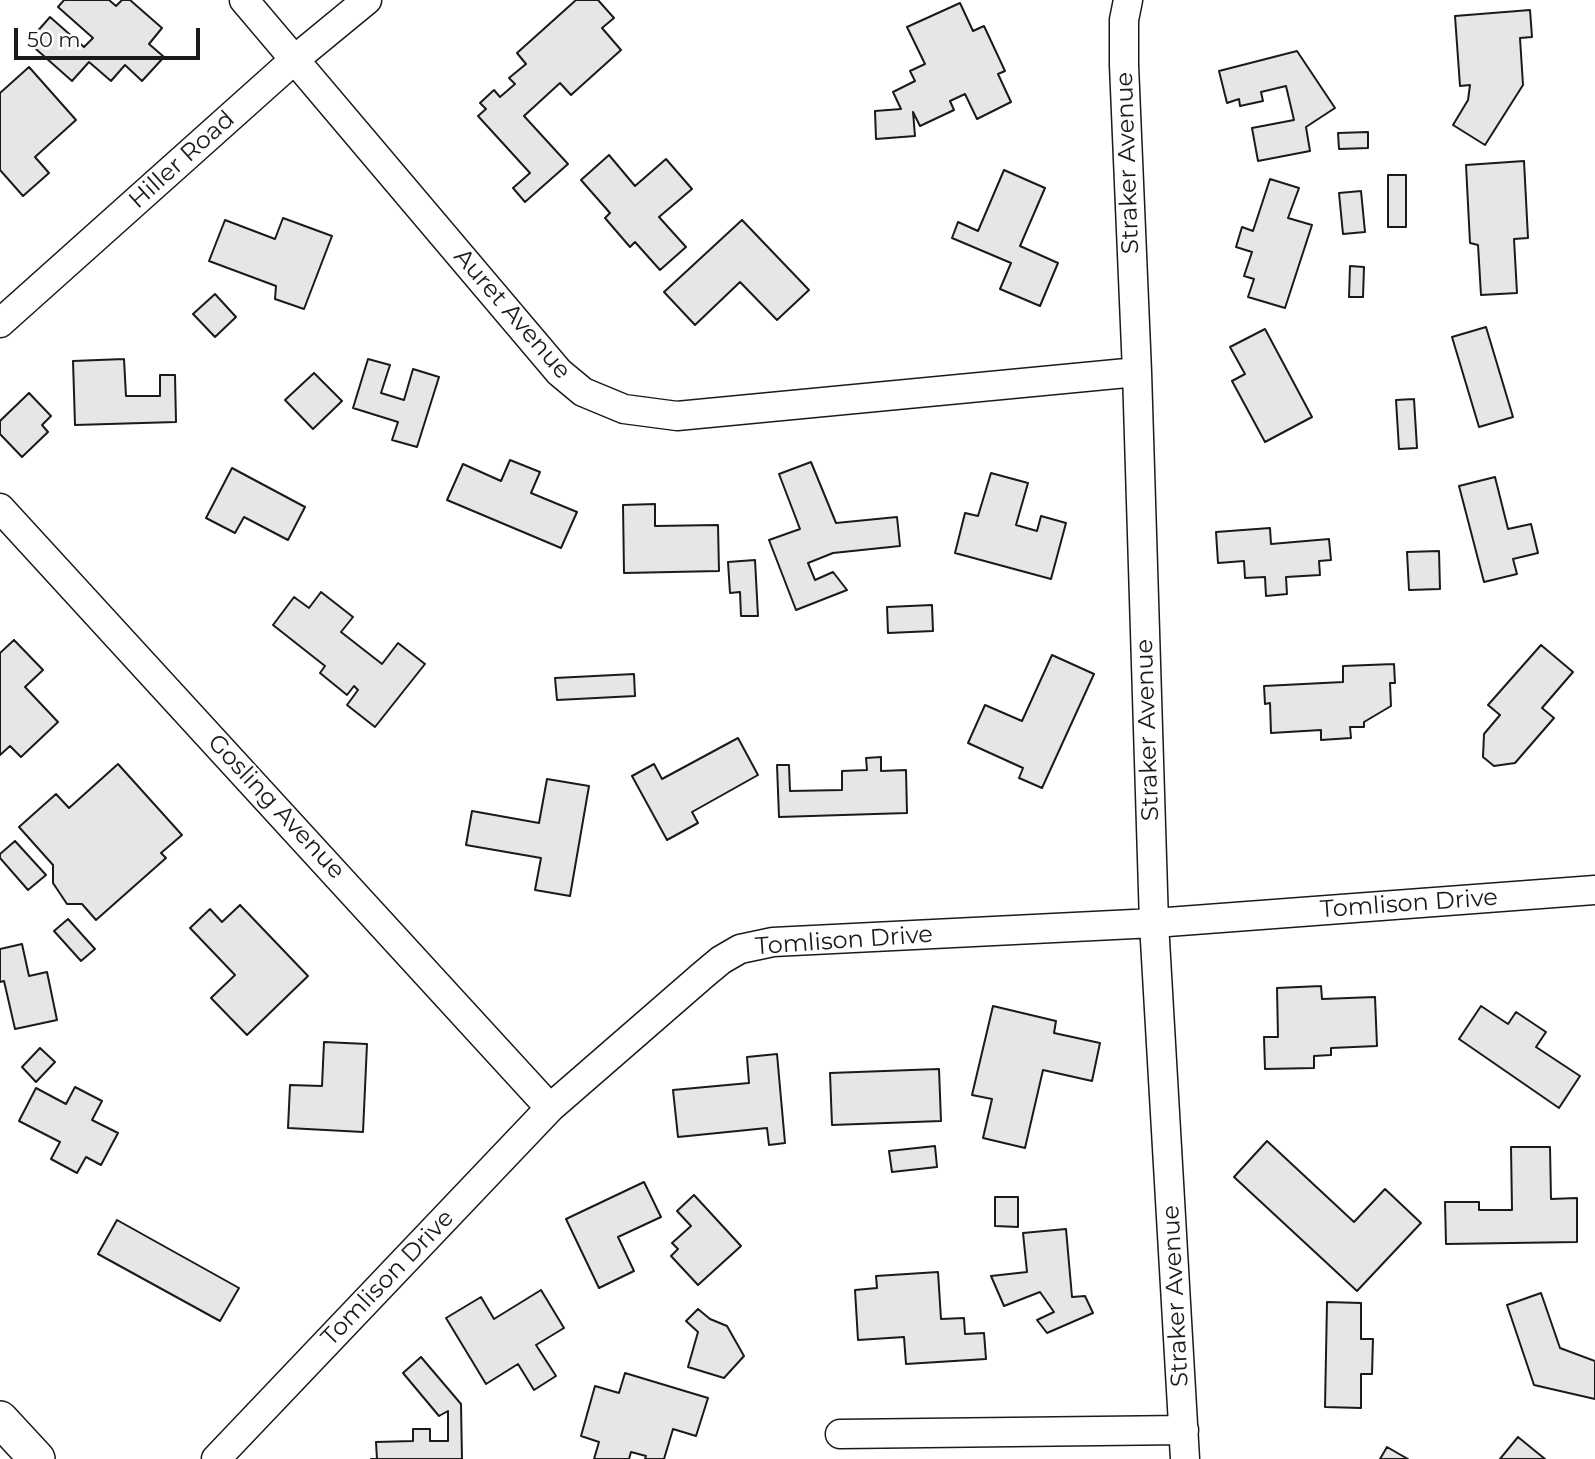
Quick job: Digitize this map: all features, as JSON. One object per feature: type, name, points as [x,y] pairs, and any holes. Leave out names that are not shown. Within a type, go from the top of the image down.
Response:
[{"type":"main road","points":[[0,1419],[37,1459]]},
{"type":"street","name":"Auret Avenue","points":[[244,0],[559,372],[583,392],[624,410],[677,416],[1137,372]]},
{"type":"street","name":"Hiller Road","points":[[0,323],[294,60],[367,0]]},
{"type":"street","name":"Straker Avenue","points":[[1128,0],[1124,20],[1124,65],[1137,372],[1154,923],[1185,1459]]},
{"type":"street","name":"Gosling Avenue","points":[[0,508],[550,1108]]},
{"type":"street","name":"Tomlison Drive","points":[[216,1459],[550,1108],[720,960],[740,949],[774,942],[1154,923],[1595,890]]},
{"type":"street","points":[[841,1434],[1184,1430]]},
{"type":"building","points":[[64,0],[109,0],[116,6],[122,0],[130,0],[162,28],[149,44],[164,57],[142,81],[125,65],[111,81],[89,62],[72,81],[28,42],[50,17],[84,47],[93,38],[58,7]]},
{"type":"building","points":[[576,0],[598,0],[614,18],[602,28],[621,50],[571,95],[560,83],[524,116],[568,164],[525,202],[513,188],[530,173],[478,116],[486,109],[480,103],[494,90],[500,97],[515,84],[509,78],[526,64],[517,53]]},
{"type":"building","points":[[960,3],[973,31],[984,26],[1005,71],[998,74],[1011,102],[977,119],[965,94],[950,101],[954,110],[920,126],[913,112],[915,136],[876,139],[875,111],[901,109],[893,92],[915,81],[910,71],[925,64],[907,27]]},
{"type":"building","points":[[1530,10],[1532,37],[1520,38],[1523,85],[1485,145],[1453,125],[1468,100],[1470,85],[1460,86],[1455,16]]},
{"type":"building","points":[[1297,51],[1335,108],[1306,127],[1310,151],[1258,161],[1252,128],[1294,120],[1286,86],[1261,92],[1263,101],[1240,106],[1239,99],[1227,103],[1219,71]]},
{"type":"building","points":[[29,67],[76,120],[35,157],[49,173],[23,196],[0,170],[0,93]]},
{"type":"building","points":[[1368,132],[1368,148],[1339,149],[1338,133]]},
{"type":"building","points":[[609,155],[635,186],[666,159],[692,189],[659,217],[686,247],[660,270],[635,242],[630,247],[605,218],[610,213],[581,180]]},
{"type":"building","points":[[1524,161],[1528,238],[1514,239],[1517,293],[1481,295],[1478,245],[1470,243],[1466,165]]},
{"type":"building","points":[[1004,170],[1045,188],[1020,246],[1058,263],[1040,306],[1000,289],[1011,263],[952,238],[958,222],[978,231]]},
{"type":"building","points":[[1388,175],[1406,175],[1406,227],[1388,227]]},
{"type":"building","points":[[1270,179],[1299,188],[1288,218],[1312,225],[1285,308],[1248,297],[1254,279],[1244,276],[1252,252],[1236,247],[1242,227],[1253,231]]},
{"type":"building","points":[[1361,191],[1365,232],[1343,234],[1339,193]]},
{"type":"building","points":[[283,218],[332,236],[304,309],[275,299],[276,286],[209,261],[225,220],[275,239]]},
{"type":"building","points":[[742,220],[809,290],[777,320],[740,282],[695,325],[664,292]]},
{"type":"building","points":[[1350,266],[1364,267],[1363,297],[1349,297]]},
{"type":"building","points":[[215,294],[236,317],[215,337],[193,314]]},
{"type":"building","points":[[1486,327],[1513,417],[1479,427],[1452,337]]},
{"type":"building","points":[[1265,329],[1312,417],[1265,442],[1232,381],[1245,374],[1230,347]]},
{"type":"building","points":[[124,359],[126,396],[160,396],[160,375],[175,375],[176,422],[75,425],[73,361]]},
{"type":"building","points":[[368,359],[390,365],[381,393],[404,400],[413,369],[439,377],[417,447],[392,440],[398,422],[353,408]]},
{"type":"building","points":[[314,373],[342,401],[313,429],[285,400]]},
{"type":"building","points":[[29,393],[51,416],[42,425],[48,432],[22,457],[0,434],[0,421]]},
{"type":"building","points":[[1414,399],[1417,448],[1399,449],[1396,400]]},
{"type":"building","points":[[510,460],[540,472],[531,493],[577,512],[561,548],[447,500],[463,464],[501,481]]},
{"type":"building","points":[[811,462],[836,523],[897,517],[900,546],[833,553],[808,563],[815,580],[833,572],[847,590],[796,610],[769,540],[800,529],[779,474]]},
{"type":"building","points":[[232,468],[305,507],[288,540],[244,517],[235,533],[206,518]]},
{"type":"building","points":[[991,473],[1028,483],[1016,525],[1037,531],[1041,516],[1066,523],[1051,579],[955,553],[965,513],[978,516]]},
{"type":"building","points":[[1495,477],[1508,529],[1531,524],[1538,553],[1513,559],[1517,574],[1484,582],[1459,486]]},
{"type":"building","points":[[655,504],[655,526],[718,525],[719,571],[624,573],[623,505]]},
{"type":"building","points":[[1270,528],[1271,544],[1329,539],[1331,560],[1319,561],[1320,575],[1286,577],[1287,594],[1266,596],[1265,577],[1245,578],[1244,561],[1218,563],[1216,532]]},
{"type":"building","points":[[1439,551],[1440,589],[1409,590],[1407,552]]},
{"type":"building","points":[[755,560],[758,616],[741,616],[740,592],[730,593],[728,562]]},
{"type":"building","points":[[321,592],[353,617],[341,632],[382,664],[398,643],[425,664],[375,727],[347,705],[358,690],[354,686],[347,695],[320,673],[325,666],[273,625],[294,597],[309,608]]},
{"type":"building","points":[[932,605],[933,631],[888,633],[887,607]]},
{"type":"building","points":[[14,640],[43,670],[25,687],[58,722],[21,757],[10,746],[0,755],[0,653]]},
{"type":"building","points":[[1541,645],[1573,672],[1542,708],[1554,718],[1515,763],[1494,766],[1483,757],[1484,734],[1500,715],[1488,705]]},
{"type":"building","points":[[1052,655],[1094,674],[1042,788],[1019,778],[1023,768],[968,743],[985,705],[1022,721]]},
{"type":"building","points":[[1394,664],[1395,683],[1390,683],[1391,706],[1364,722],[1364,727],[1350,727],[1351,738],[1321,740],[1321,730],[1271,733],[1270,703],[1265,704],[1264,686],[1343,682],[1343,666]]},
{"type":"building","points":[[634,674],[635,696],[557,700],[555,678]]},
{"type":"building","points":[[738,738],[758,775],[692,812],[698,823],[667,840],[632,776],[654,764],[662,779]]},
{"type":"building","points":[[881,757],[881,771],[906,770],[907,813],[779,817],[777,765],[789,765],[790,791],[842,790],[842,771],[867,770],[866,758]]},
{"type":"building","points":[[118,764],[182,835],[161,853],[166,858],[96,920],[82,904],[67,904],[53,883],[53,865],[19,827],[56,794],[69,808]]},
{"type":"building","points":[[547,779],[589,786],[570,896],[535,890],[541,858],[466,845],[472,811],[539,823]]},
{"type":"building","points":[[15,841],[46,875],[28,890],[0,858],[0,854]]},
{"type":"building","points":[[240,905],[308,976],[247,1035],[211,998],[235,975],[190,928],[210,909],[222,922]]},
{"type":"building","points":[[68,919],[95,949],[81,961],[54,931]]},
{"type":"building","points":[[22,944],[29,976],[47,972],[57,1020],[15,1029],[4,981],[0,982],[0,949]]},
{"type":"building","points":[[1321,986],[1322,999],[1375,997],[1377,1046],[1331,1048],[1331,1055],[1314,1056],[1314,1068],[1265,1069],[1264,1037],[1278,1037],[1277,988]]},
{"type":"building","points":[[993,1006],[1056,1021],[1054,1033],[1100,1043],[1092,1081],[1043,1070],[1025,1148],[983,1138],[992,1099],[972,1095]]},
{"type":"building","points":[[1481,1006],[1508,1024],[1516,1012],[1546,1032],[1536,1047],[1580,1076],[1559,1108],[1459,1039]]},
{"type":"building","points":[[324,1042],[367,1044],[363,1132],[288,1128],[290,1085],[322,1086]]},
{"type":"building","points":[[40,1048],[55,1062],[36,1082],[22,1067]]},
{"type":"building","points":[[777,1054],[785,1143],[769,1145],[767,1128],[678,1137],[673,1090],[749,1083],[747,1057]]},
{"type":"building","points":[[939,1069],[941,1121],[832,1125],[830,1073]]},
{"type":"building","points":[[75,1087],[102,1101],[92,1120],[118,1133],[101,1165],[86,1157],[77,1173],[51,1159],[60,1142],[19,1121],[36,1088],[66,1104]]},
{"type":"building","points":[[1267,1141],[1354,1222],[1385,1189],[1421,1223],[1357,1291],[1234,1177]]},
{"type":"building","points":[[935,1146],[937,1167],[892,1172],[889,1151]]},
{"type":"building","points":[[1511,1147],[1550,1147],[1551,1199],[1577,1198],[1577,1242],[1446,1244],[1445,1202],[1479,1202],[1479,1210],[1512,1210]]},
{"type":"building","points":[[644,1182],[661,1217],[618,1237],[634,1271],[599,1288],[566,1219]]},
{"type":"building","points":[[694,1195],[741,1246],[698,1285],[671,1256],[678,1249],[672,1243],[691,1226],[677,1211]]},
{"type":"building","points":[[995,1197],[1018,1197],[1018,1227],[995,1226]]},
{"type":"building","points":[[117,1220],[239,1288],[220,1321],[98,1254]]},
{"type":"building","points":[[1066,1229],[1072,1297],[1085,1296],[1093,1313],[1047,1333],[1037,1320],[1054,1312],[1040,1292],[1004,1306],[991,1276],[1027,1272],[1023,1233]]},
{"type":"building","points":[[938,1272],[941,1319],[964,1318],[965,1334],[984,1333],[986,1359],[906,1364],[904,1337],[858,1340],[855,1290],[877,1288],[876,1276]]},
{"type":"building","points":[[541,1290],[564,1328],[536,1345],[556,1376],[534,1390],[518,1364],[486,1384],[446,1318],[481,1297],[494,1319]]},
{"type":"building","points":[[1541,1293],[1560,1348],[1595,1361],[1595,1399],[1534,1385],[1507,1305]]},
{"type":"building","points":[[1327,1302],[1361,1303],[1361,1339],[1373,1339],[1372,1374],[1361,1374],[1361,1408],[1325,1407]]},
{"type":"building","points":[[698,1309],[710,1319],[727,1326],[744,1356],[724,1378],[688,1367],[698,1332],[686,1321]]},
{"type":"building","points":[[421,1357],[461,1404],[462,1459],[377,1459],[376,1442],[413,1441],[413,1429],[430,1429],[430,1441],[448,1441],[448,1411],[439,1416],[403,1373]]},
{"type":"building","points":[[625,1373],[708,1398],[696,1436],[673,1429],[664,1459],[645,1459],[646,1456],[631,1452],[629,1459],[594,1459],[599,1442],[581,1436],[595,1386],[619,1393]]},
{"type":"building","points":[[1518,1437],[1545,1459],[1500,1459]]},
{"type":"building","points":[[1387,1447],[1408,1459],[1380,1459]]}]
